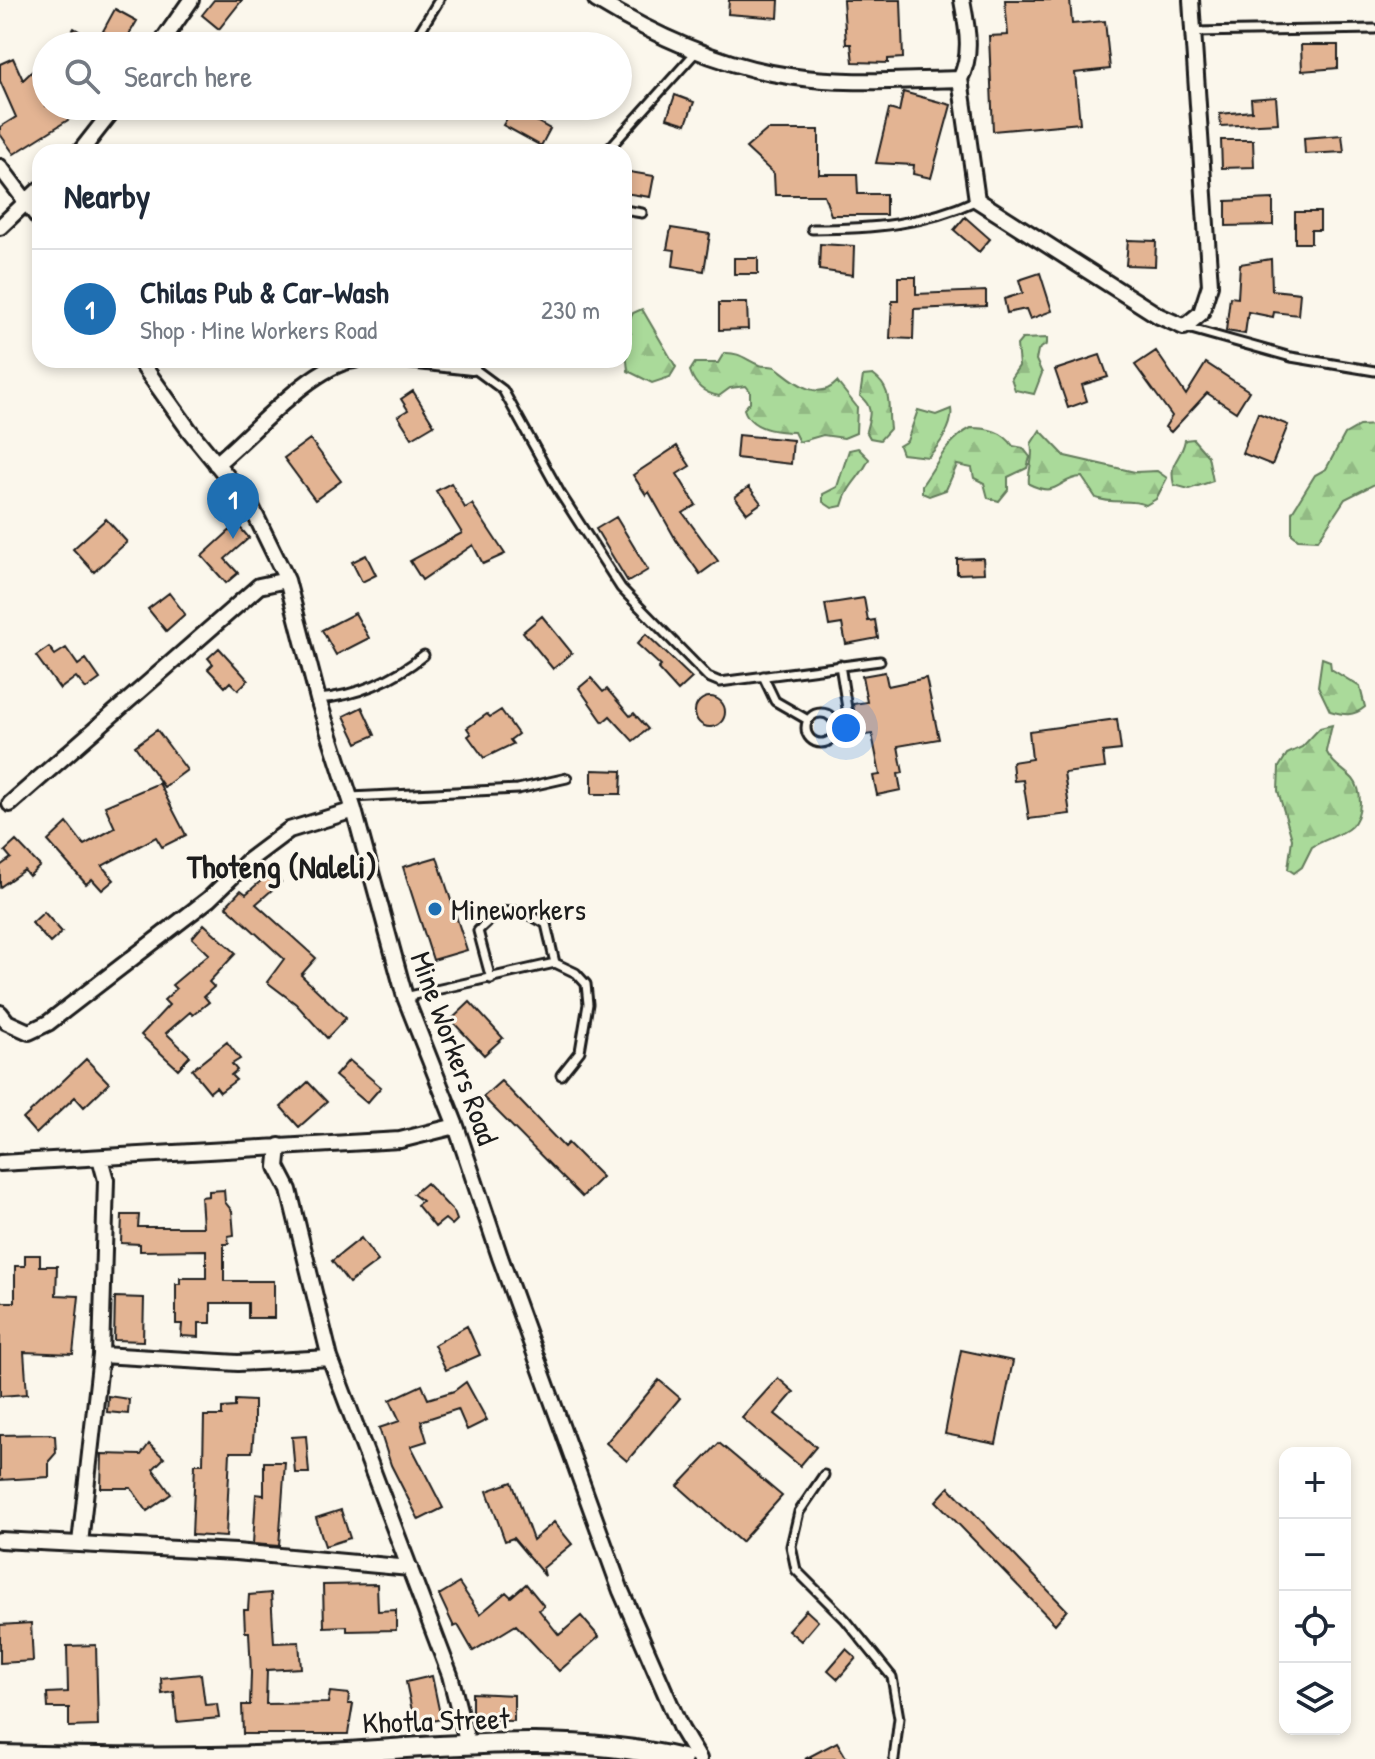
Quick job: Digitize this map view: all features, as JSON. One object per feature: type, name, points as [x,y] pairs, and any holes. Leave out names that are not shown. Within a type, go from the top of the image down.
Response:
[{"type":"street","points":[[169,32],[191,0]]},
{"type":"street","points":[[596,0],[696,52],[791,77],[834,81],[960,79]]},
{"type":"street","points":[[962,0],[968,34],[967,65],[960,79],[977,200],[1159,316],[1184,327],[1201,313],[1210,285],[1191,0]]},
{"type":"street","points":[[86,144],[105,120]]},
{"type":"street","points":[[0,167],[32,208]]},
{"type":"street","points":[[0,227],[32,196]]},
{"type":"street","name":"Mine Workers Road","points":[[145,368],[251,506],[287,580],[318,699],[352,803],[405,997],[456,1126],[621,1591],[681,1729],[699,1759]]},
{"type":"street","points":[[216,464],[271,413],[322,373],[334,368]]},
{"type":"street","points":[[10,804],[259,586],[287,580]]},
{"type":"street","points":[[0,1013],[7,1022],[29,1032],[48,1023],[209,899],[249,860],[289,830],[352,803]]},
{"type":"street","points":[[0,1163],[400,1140],[456,1126]]},
{"type":"street","points":[[279,1146],[277,1167],[289,1190],[330,1358],[450,1675],[468,1745]]},
{"type":"street","points":[[80,1543],[101,1355],[106,1180],[100,1158]]},
{"type":"street","points":[[101,1355],[238,1363],[330,1358]]},
{"type":"street","points":[[0,1540],[236,1552],[410,1568]]},
{"type":"street","name":"Khotla Street","points":[[0,1755],[155,1759],[311,1756],[468,1745],[578,1752],[650,1751],[682,1759]]},
{"type":"lane","points":[[420,32],[439,0]]},
{"type":"lane","points":[[1194,32],[1375,29]]},
{"type":"lane","points":[[613,144],[696,52]]},
{"type":"lane","points":[[812,229],[881,226],[942,217],[977,200]]},
{"type":"lane","points":[[632,211],[642,213]]},
{"type":"lane","points":[[1184,327],[1291,357],[1375,371]]},
{"type":"lane","points":[[479,368],[503,390],[560,493],[621,588],[708,677],[720,682],[880,661]]},
{"type":"lane","points":[[318,699],[372,686],[404,671],[424,655]]},
{"type":"lane","points":[[840,665],[852,739]]},
{"type":"lane","points":[[763,676],[775,701],[808,720]]},
{"type":"lane","points":[[816,713],[827,713],[836,728],[831,739],[818,743],[808,736],[808,720],[816,713]]},
{"type":"lane","points":[[836,728],[850,726]]},
{"type":"lane","points":[[352,803],[518,789],[567,778]]},
{"type":"lane","points":[[491,979],[478,931],[492,916],[509,910],[528,913],[546,924],[555,963]]},
{"type":"lane","points":[[405,997],[555,963],[576,973],[586,984],[588,1004],[580,1051],[561,1075]]},
{"type":"lane","points":[[824,1475],[799,1512],[791,1546],[796,1570],[845,1619],[892,1677],[899,1718],[894,1759]]},
{"type":"green space","points":[[642,309],[676,367],[670,377],[652,383],[628,371],[628,368],[632,368],[633,313]]},
{"type":"green space","points":[[1047,338],[1047,344],[1038,350],[1036,360],[1042,373],[1034,394],[1015,390],[1011,378],[1019,366],[1017,345],[1022,339]]},
{"type":"green space","points":[[724,353],[775,367],[806,388],[822,390],[837,382],[857,407],[856,433],[844,438],[823,435],[799,442],[794,432],[758,425],[744,409],[750,402],[750,391],[746,386],[730,388],[719,396],[701,388],[692,376],[690,371],[695,363],[718,363]]},
{"type":"green space","points":[[873,375],[884,387],[888,399],[890,429],[880,440],[870,438],[866,431],[869,408],[860,396],[863,376]]},
{"type":"green space","points":[[951,409],[948,428],[928,457],[902,454],[899,446],[907,441],[918,410],[936,415]]},
{"type":"green space","points":[[1375,425],[1375,484],[1345,499],[1318,540],[1298,539],[1292,534],[1292,512],[1315,475],[1326,469],[1345,434],[1359,426]]},
{"type":"green space","points":[[971,428],[995,431],[1013,446],[1023,448],[1030,457],[1027,468],[1008,477],[1008,490],[999,501],[988,498],[984,483],[974,478],[972,468],[957,465],[946,490],[929,496],[922,493],[922,485],[943,453],[955,439]]},
{"type":"green space","points":[[1040,430],[1065,456],[1135,472],[1157,471],[1167,478],[1156,499],[1146,505],[1096,498],[1082,477],[1052,489],[1039,488],[1029,484],[1029,479],[1031,444]]},
{"type":"green space","points":[[1193,439],[1208,456],[1213,481],[1189,489],[1174,485],[1173,470],[1185,440]]},
{"type":"green space","points":[[858,448],[869,459],[842,506],[832,508],[823,502],[823,494],[837,487],[849,450]]},
{"type":"green space","points":[[1322,658],[1330,661],[1331,669],[1360,687],[1365,707],[1348,714],[1330,711],[1318,686]]},
{"type":"green space","points":[[1332,725],[1326,751],[1356,784],[1359,814],[1344,832],[1312,847],[1302,867],[1294,873],[1288,869],[1292,839],[1278,791],[1279,767],[1287,754],[1302,747],[1320,728]]},
{"type":"building","points":[[214,0],[242,0],[219,29],[202,15]]},
{"type":"building","points":[[729,0],[779,0],[778,18],[728,14]]},
{"type":"building","points":[[843,0],[901,0],[903,58],[888,59],[888,63],[853,62],[851,44],[846,44]]},
{"type":"building","points":[[1005,0],[1070,0],[1072,24],[1105,21],[1110,69],[1075,73],[1080,123],[993,131],[989,36],[1008,35]]},
{"type":"building","points":[[115,9],[137,21],[130,32],[103,31]]},
{"type":"building","points":[[1301,45],[1338,45],[1338,68],[1302,71]]},
{"type":"building","points":[[13,58],[23,80],[32,71],[32,120],[68,120],[14,154],[0,134],[0,127],[16,117],[0,81],[0,64]]},
{"type":"building","points":[[903,92],[951,105],[931,178],[913,174],[914,165],[876,163],[889,109],[899,112]]},
{"type":"building","points":[[675,95],[694,102],[686,124],[667,118]]},
{"type":"building","points":[[1276,97],[1278,123],[1221,126],[1220,114],[1252,111],[1251,99]]},
{"type":"building","points":[[506,120],[534,120],[550,129],[542,144],[537,144],[503,125]]},
{"type":"building","points":[[767,130],[819,130],[819,174],[857,174],[858,194],[886,194],[886,215],[831,215],[824,195],[775,195],[774,174],[746,148]]},
{"type":"building","points":[[1342,135],[1344,152],[1305,154],[1304,138]]},
{"type":"building","points":[[1221,140],[1253,140],[1254,167],[1222,168]]},
{"type":"building","points":[[632,172],[654,176],[650,197],[632,194]]},
{"type":"building","points":[[1273,199],[1273,225],[1226,226],[1226,201]]},
{"type":"building","points":[[1295,212],[1320,212],[1320,230],[1311,230],[1311,243],[1295,243]]},
{"type":"building","points":[[965,217],[990,239],[979,252],[954,230]]},
{"type":"building","points":[[671,228],[710,234],[704,271],[673,266],[675,250],[667,249]]},
{"type":"building","points":[[1128,240],[1156,241],[1155,266],[1126,265]]},
{"type":"building","points":[[820,244],[854,246],[853,275],[819,270]]},
{"type":"building","points":[[734,258],[758,258],[758,274],[734,274]]},
{"type":"building","points":[[1271,259],[1272,290],[1300,293],[1298,315],[1274,312],[1273,317],[1248,312],[1245,334],[1226,331],[1230,297],[1238,298],[1240,264]]},
{"type":"building","points":[[1040,273],[1052,311],[1030,319],[1026,309],[1007,313],[1004,299],[1023,293],[1019,280]]},
{"type":"building","points":[[898,277],[916,277],[916,294],[986,291],[986,306],[914,309],[913,339],[890,338],[892,301],[898,301]]},
{"type":"building","points":[[719,303],[747,303],[748,329],[719,330]]},
{"type":"building","points":[[1156,351],[1186,395],[1206,363],[1249,391],[1236,412],[1207,393],[1171,432],[1165,427],[1172,416],[1135,365]]},
{"type":"building","points":[[1100,355],[1108,377],[1082,385],[1087,401],[1068,408],[1055,370]]},
{"type":"building","points":[[413,391],[434,425],[412,438],[398,416],[408,410],[401,399]]},
{"type":"building","points":[[1258,413],[1288,425],[1272,465],[1242,453]]},
{"type":"building","points":[[738,435],[793,440],[791,464],[736,458]]},
{"type":"building","points":[[310,439],[341,481],[315,500],[284,458]]},
{"type":"building","points":[[677,446],[690,466],[677,474],[696,505],[683,513],[718,561],[700,574],[676,540],[649,492],[646,495],[633,475]]},
{"type":"building","points":[[451,483],[465,508],[472,504],[505,554],[483,564],[473,545],[422,580],[410,561],[462,533],[436,491]]},
{"type":"building","points":[[749,487],[761,503],[747,513],[735,497]]},
{"type":"building","points":[[616,517],[648,570],[628,582],[596,529]]},
{"type":"building","points":[[106,519],[127,542],[94,572],[73,549]]},
{"type":"building","points":[[237,524],[249,538],[225,559],[238,573],[226,583],[202,556]]},
{"type":"building","points":[[366,555],[376,575],[362,582],[352,562]]},
{"type":"building","points":[[983,558],[984,573],[957,574],[957,559]]},
{"type":"building","points":[[169,593],[185,614],[166,631],[148,609]]},
{"type":"building","points":[[864,598],[868,621],[875,620],[878,638],[846,644],[842,624],[829,626],[825,604]]},
{"type":"building","points":[[355,613],[369,638],[336,655],[322,630]]},
{"type":"building","points":[[542,616],[572,653],[553,669],[523,632]]},
{"type":"building","points":[[646,634],[692,678],[678,691],[658,669],[661,666],[637,644]]},
{"type":"building","points":[[49,647],[55,655],[66,648],[78,665],[86,659],[100,679],[86,689],[76,677],[60,689],[36,656]]},
{"type":"building","points":[[219,648],[248,680],[238,690],[230,682],[225,687],[208,669],[213,664],[208,658]]},
{"type":"building","points":[[885,672],[888,686],[926,678],[939,739],[898,746],[903,773],[898,774],[901,790],[877,795],[873,776],[880,775],[872,734],[858,736],[853,704],[867,702],[862,676]]},
{"type":"building","points":[[591,678],[603,692],[607,689],[630,716],[634,713],[648,729],[633,741],[610,716],[603,722],[579,688]]},
{"type":"building","points":[[710,697],[721,701],[725,712],[721,723],[710,727],[699,723],[695,712],[699,701]]},
{"type":"building","points":[[362,707],[375,735],[357,743],[344,716]]},
{"type":"building","points":[[501,710],[518,734],[510,740],[513,744],[484,758],[468,736],[471,734],[467,728],[487,714],[490,717]]},
{"type":"building","points":[[1117,719],[1121,750],[1103,752],[1105,768],[1064,773],[1070,814],[1029,819],[1023,780],[1014,781],[1012,762],[1032,759],[1029,731]]},
{"type":"building","points":[[157,730],[187,770],[164,787],[135,746]]},
{"type":"building","points":[[592,770],[622,771],[621,794],[592,794]]},
{"type":"building","points":[[159,783],[186,835],[162,847],[156,837],[102,866],[114,880],[102,890],[92,879],[86,884],[48,841],[67,823],[84,845],[115,828],[105,806]]},
{"type":"building","points":[[16,841],[40,866],[29,876],[24,870],[0,887],[0,866],[11,858],[5,851]]},
{"type":"building","name":"Mineworkers","points":[[437,857],[467,950],[433,960],[403,867]]},
{"type":"building","points":[[271,872],[281,882],[256,904],[316,958],[301,975],[346,1018],[327,1038],[296,1004],[267,982],[284,959],[226,906],[241,890],[246,894]]},
{"type":"building","points":[[44,912],[62,932],[50,943],[32,923]]},
{"type":"building","points":[[204,924],[236,953],[209,982],[214,987],[204,996],[209,1002],[193,1015],[190,1012],[166,1033],[190,1056],[178,1069],[141,1035],[169,1005],[164,1000],[176,989],[172,985],[209,954],[192,938]]},
{"type":"building","points":[[470,1002],[503,1038],[484,1055],[451,1020]]},
{"type":"building","points":[[227,1042],[240,1059],[232,1064],[237,1070],[231,1075],[236,1080],[220,1092],[216,1087],[210,1092],[192,1070]]},
{"type":"building","points":[[86,1059],[109,1083],[84,1107],[75,1097],[36,1134],[23,1119]]},
{"type":"building","points":[[349,1060],[381,1087],[367,1103],[335,1076]]},
{"type":"building","points":[[501,1081],[564,1147],[568,1143],[602,1177],[582,1197],[483,1097]]},
{"type":"building","points":[[308,1082],[327,1102],[299,1127],[281,1107]]},
{"type":"building","points":[[426,1183],[454,1212],[457,1220],[452,1225],[445,1219],[435,1227],[417,1205],[422,1201],[413,1194]]},
{"type":"building","points":[[224,1190],[225,1202],[232,1211],[234,1235],[228,1236],[229,1244],[224,1244],[224,1281],[274,1281],[274,1318],[248,1318],[248,1303],[211,1303],[211,1323],[199,1323],[199,1337],[181,1336],[182,1324],[176,1324],[176,1284],[180,1284],[180,1278],[206,1278],[206,1250],[140,1251],[140,1244],[121,1243],[122,1215],[139,1215],[138,1227],[203,1227],[201,1197],[209,1196],[209,1191]]},
{"type":"building","points":[[361,1238],[378,1261],[349,1283],[332,1261]]},
{"type":"building","points":[[25,1255],[40,1255],[40,1266],[57,1266],[56,1295],[79,1296],[73,1354],[24,1352],[27,1394],[0,1396],[0,1302],[15,1302],[15,1266],[25,1266]]},
{"type":"building","points":[[115,1297],[144,1298],[143,1341],[114,1340]]},
{"type":"building","points":[[467,1326],[480,1355],[446,1370],[434,1345]]},
{"type":"building","points":[[961,1350],[1013,1361],[996,1444],[945,1434]]},
{"type":"building","points":[[778,1378],[794,1392],[775,1414],[816,1447],[800,1466],[742,1418]]},
{"type":"building","points":[[659,1380],[680,1398],[627,1461],[606,1443]]},
{"type":"building","points":[[466,1382],[487,1420],[467,1430],[458,1409],[421,1421],[427,1441],[411,1446],[443,1508],[419,1520],[391,1465],[379,1428],[400,1421],[390,1400],[422,1385],[428,1399],[454,1391]]},
{"type":"building","points":[[108,1396],[129,1399],[128,1414],[107,1412]]},
{"type":"building","points":[[235,1400],[254,1401],[254,1429],[252,1452],[230,1452],[226,1537],[192,1535],[195,1464],[203,1464],[204,1416],[222,1416],[222,1408],[235,1407]]},
{"type":"building","points":[[0,1435],[55,1436],[56,1453],[49,1461],[49,1477],[0,1480]]},
{"type":"building","points":[[306,1436],[309,1473],[295,1473],[292,1437]]},
{"type":"building","points":[[719,1443],[782,1496],[741,1542],[678,1486]]},
{"type":"building","points":[[149,1444],[164,1458],[153,1469],[171,1494],[147,1511],[131,1488],[101,1488],[102,1454],[141,1455]]},
{"type":"building","points":[[264,1462],[285,1462],[279,1546],[253,1544],[256,1494],[264,1495]]},
{"type":"building","points":[[512,1482],[533,1540],[554,1522],[572,1544],[543,1568],[545,1576],[513,1538],[505,1541],[487,1491]]},
{"type":"building","points":[[949,1487],[1067,1610],[1055,1624],[936,1501]]},
{"type":"building","points":[[341,1510],[350,1538],[325,1546],[316,1518]]},
{"type":"building","points":[[459,1583],[480,1614],[506,1592],[511,1597],[526,1584],[544,1606],[539,1610],[559,1635],[581,1616],[599,1637],[559,1671],[516,1625],[473,1651],[458,1625],[454,1627],[439,1595]]},
{"type":"building","points":[[377,1584],[378,1611],[396,1610],[396,1630],[347,1631],[347,1626],[324,1627],[323,1585]]},
{"type":"building","points":[[271,1593],[274,1643],[299,1642],[301,1668],[267,1670],[266,1704],[328,1703],[330,1692],[349,1694],[348,1704],[353,1704],[348,1734],[243,1734],[242,1705],[250,1705],[251,1673],[249,1632],[245,1632],[244,1610],[248,1610],[249,1595]]},
{"type":"building","points":[[806,1610],[818,1621],[801,1641],[788,1630]]},
{"type":"building","points":[[31,1623],[33,1661],[0,1663],[0,1625]]},
{"type":"building","points":[[96,1645],[98,1726],[69,1727],[69,1708],[48,1708],[47,1693],[68,1692],[67,1646]]},
{"type":"building","points":[[846,1649],[856,1658],[838,1679],[828,1670]]},
{"type":"building","points":[[201,1674],[205,1705],[217,1704],[219,1718],[177,1722],[174,1692],[162,1694],[161,1678]]},
{"type":"building","points":[[432,1676],[441,1719],[415,1725],[406,1682]]},
{"type":"building","points":[[472,1693],[514,1695],[514,1721],[472,1720]]},
{"type":"building","points":[[837,1742],[847,1759],[805,1759]]},
{"type":"place","name":"Chilas Pub & Car-Wash","points":[[233,539]]},
{"type":"place","name":"Mineworkers","points":[[435,909]]},
{"type":"district","name":"Thoteng (Naleli)","points":[[282,866]]}]
